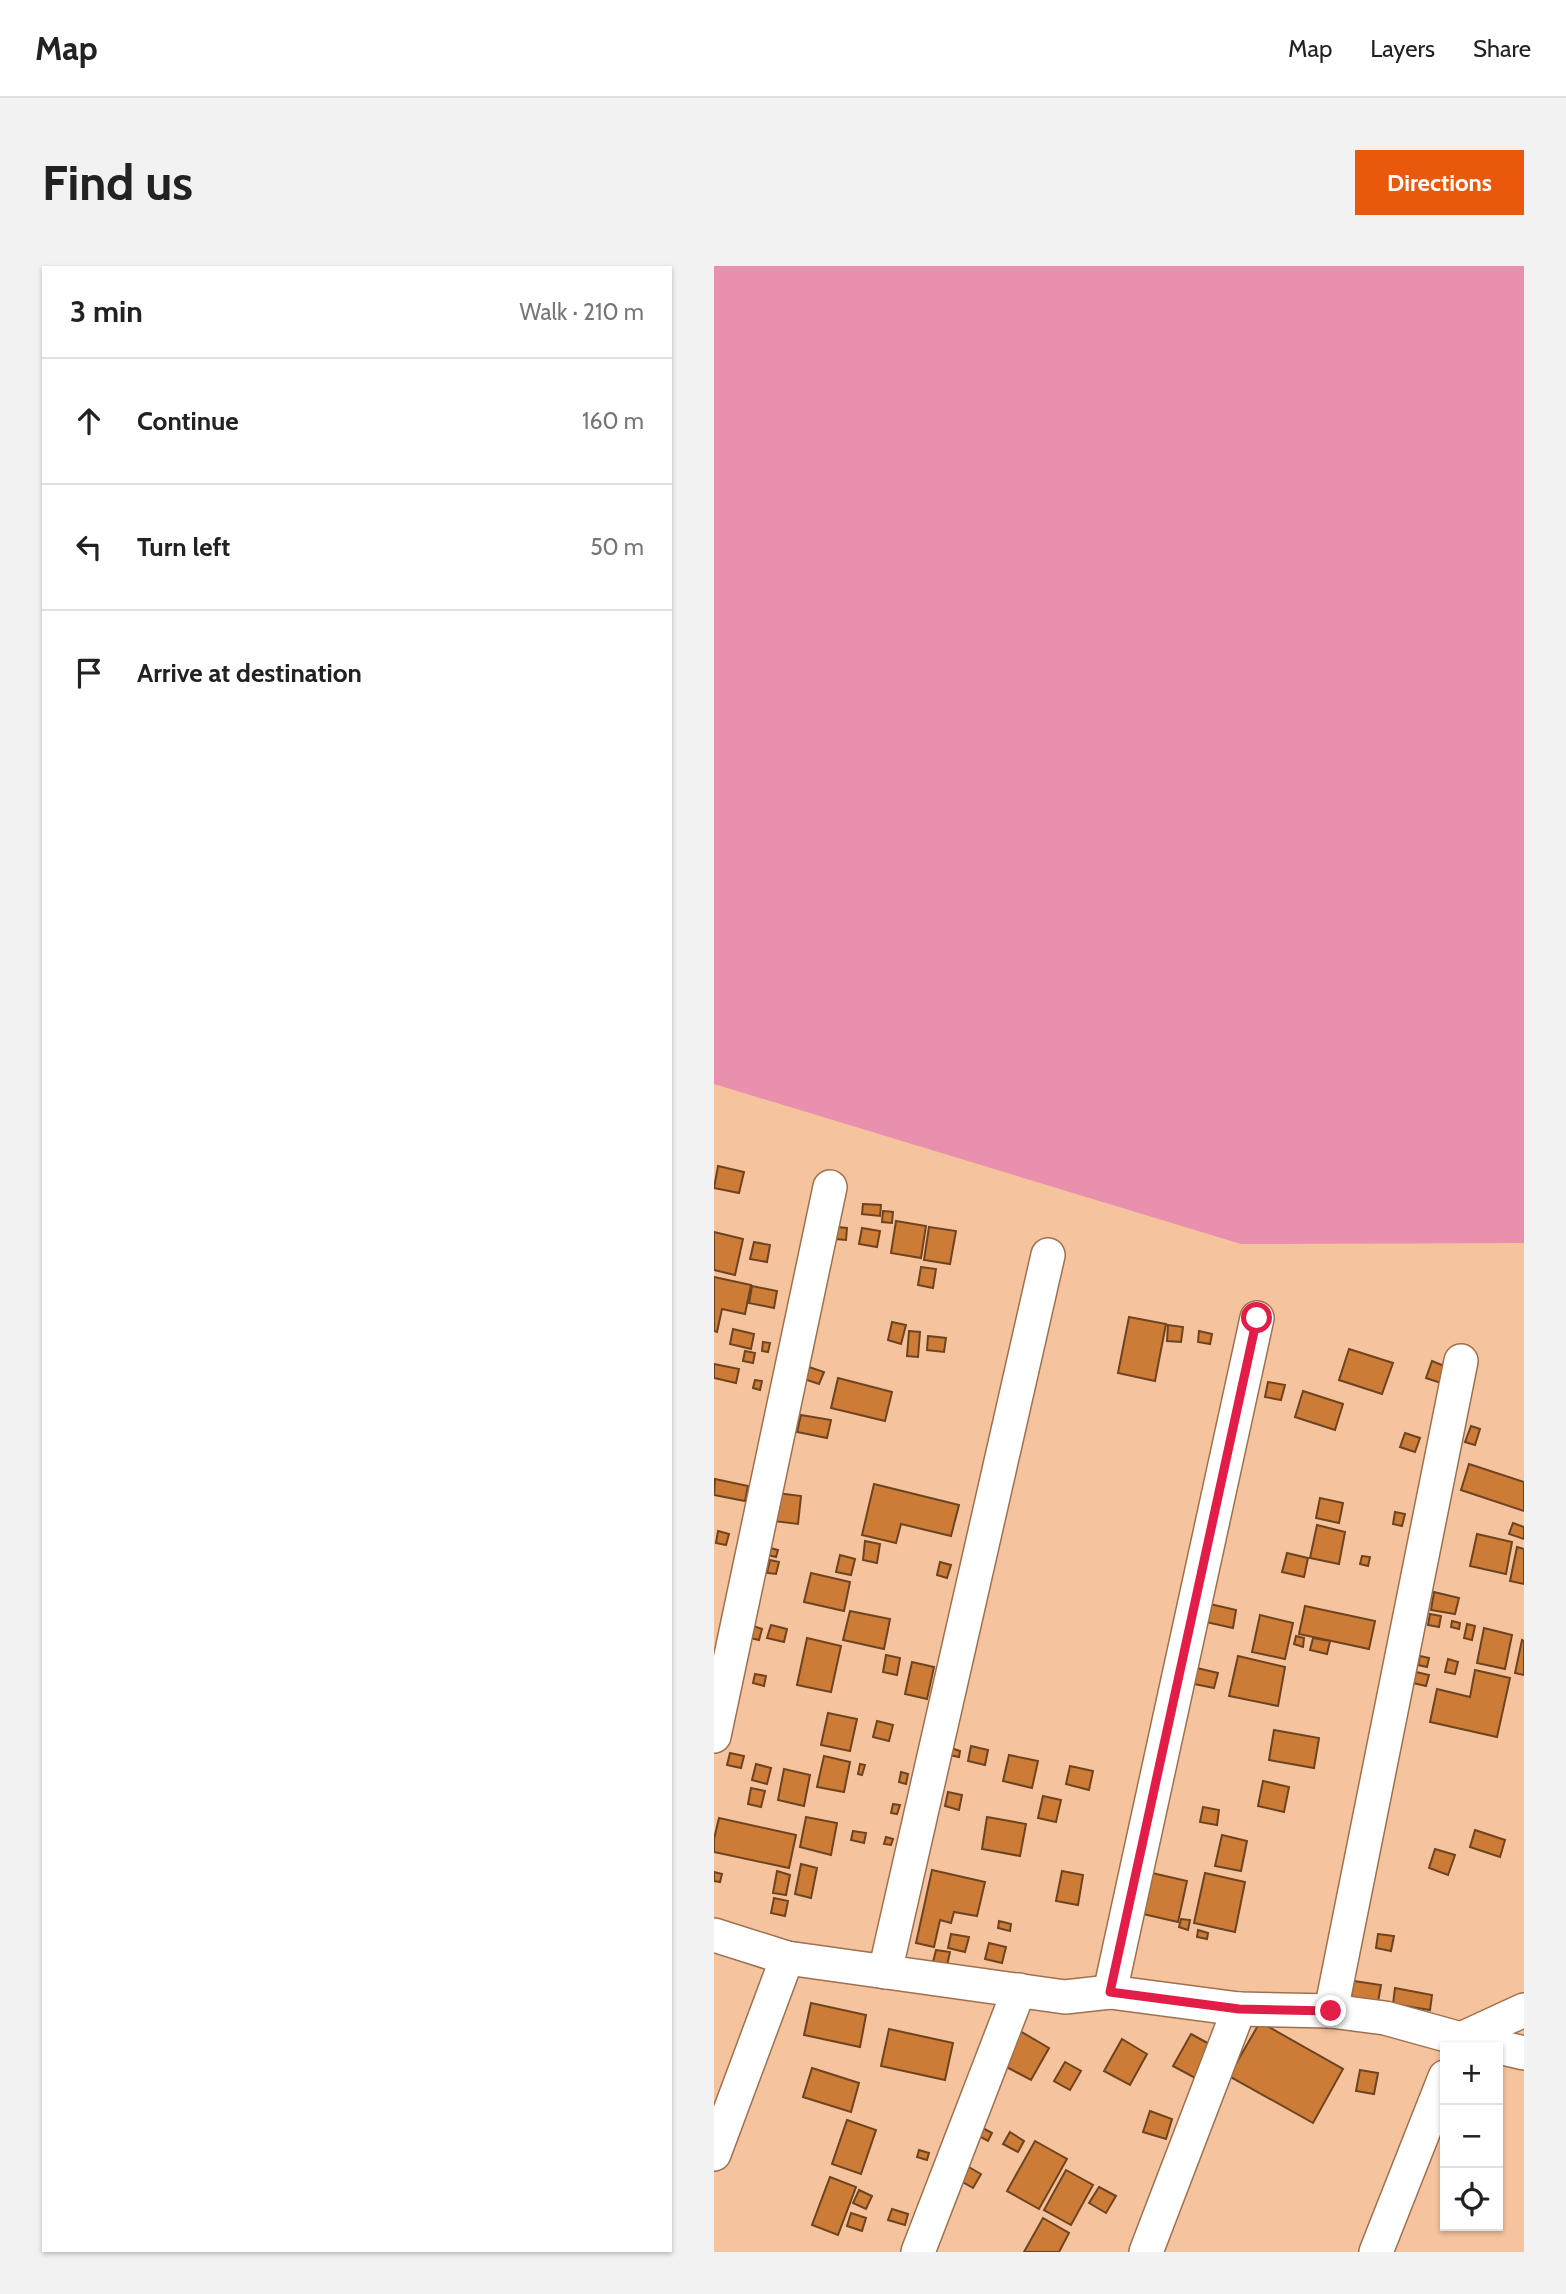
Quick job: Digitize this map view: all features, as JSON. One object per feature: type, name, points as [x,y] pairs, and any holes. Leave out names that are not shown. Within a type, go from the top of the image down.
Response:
[{"type":"street","points":[[714,1736],[830,1187]]},
{"type":"street","points":[[885,1972],[1048,1255]]},
{"type":"street","points":[[1110,1992],[1257,1318]]},
{"type":"street","points":[[1331,2011],[1461,1361]]},
{"type":"street","points":[[714,1935],[787,1958],[1065,1997],[1110,1992],[1239,2009],[1331,2011],[1385,2018],[1456,2042]]},
{"type":"street","points":[[714,2154],[787,1958]]},
{"type":"street","points":[[918,2252],[1019,1990]]},
{"type":"street","points":[[1146,2252],[1239,2009]]},
{"type":"street","points":[[1461,2042],[1524,2010]]},
{"type":"street","points":[[1503,2048],[1524,2053]]},
{"type":"street","points":[[1376,2252],[1440,2090]]},
{"type":"shaded area","points":[[714,266],[1524,266],[1524,1243],[1241,1244],[714,1084]]},
{"type":"building","points":[[718,1166],[744,1172],[739,1193],[714,1188]]},
{"type":"building","points":[[863,1204],[881,1205],[880,1216],[862,1214]]},
{"type":"building","points":[[883,1211],[893,1212],[892,1223],[882,1222]]},
{"type":"building","points":[[896,1221],[926,1226],[921,1258],[891,1253]]},
{"type":"building","points":[[837,1227],[847,1228],[846,1240],[836,1239]]},
{"type":"building","points":[[929,1227],[956,1231],[950,1264],[924,1260]]},
{"type":"building","points":[[862,1228],[880,1231],[877,1247],[859,1244]]},
{"type":"building","points":[[714,1232],[743,1239],[735,1275],[714,1270]]},
{"type":"building","points":[[754,1242],[770,1245],[767,1262],[750,1259]]},
{"type":"building","points":[[921,1267],[936,1269],[933,1288],[918,1285]]},
{"type":"building","points":[[714,1277],[751,1285],[745,1314],[722,1309],[717,1332],[714,1331]]},
{"type":"building","points":[[752,1286],[777,1291],[774,1308],[749,1303]]},
{"type":"building","points":[[1129,1317],[1166,1324],[1155,1381],[1118,1373]]},
{"type":"building","points":[[892,1322],[906,1325],[901,1344],[888,1340]]},
{"type":"building","points":[[1168,1325],[1183,1327],[1181,1342],[1167,1341]]},
{"type":"building","points":[[733,1329],[754,1334],[751,1349],[730,1344]]},
{"type":"building","points":[[909,1331],[920,1332],[918,1357],[907,1356]]},
{"type":"building","points":[[1199,1331],[1212,1334],[1210,1344],[1198,1342]]},
{"type":"building","points":[[928,1336],[946,1338],[944,1352],[927,1350]]},
{"type":"building","points":[[763,1342],[770,1343],[768,1352],[762,1351]]},
{"type":"building","points":[[1349,1349],[1393,1363],[1382,1394],[1339,1380]]},
{"type":"building","points":[[745,1351],[755,1353],[753,1363],[743,1361]]},
{"type":"building","points":[[1432,1361],[1447,1367],[1441,1383],[1426,1378]]},
{"type":"building","points":[[714,1364],[739,1369],[736,1383],[714,1378]]},
{"type":"building","points":[[809,1367],[824,1372],[819,1384],[804,1379]]},
{"type":"building","points":[[838,1378],[892,1392],[885,1421],[831,1408]]},
{"type":"building","points":[[755,1380],[762,1381],[760,1390],[753,1388]]},
{"type":"building","points":[[1268,1382],[1285,1385],[1281,1400],[1265,1397]]},
{"type":"building","points":[[1303,1391],[1343,1404],[1335,1430],[1295,1417]]},
{"type":"building","points":[[801,1415],[831,1420],[827,1438],[797,1432]]},
{"type":"building","points":[[1471,1426],[1480,1429],[1475,1445],[1465,1442]]},
{"type":"building","points":[[1405,1433],[1420,1438],[1415,1452],[1400,1447]]},
{"type":"building","points":[[1469,1464],[1524,1482],[1524,1511],[1461,1490]]},
{"type":"building","points":[[715,1479],[748,1486],[745,1501],[714,1495]]},
{"type":"building","points":[[874,1484],[959,1505],[951,1536],[901,1524],[896,1543],[862,1535]]},
{"type":"building","points":[[777,1493],[801,1496],[798,1524],[773,1521]]},
{"type":"building","points":[[1320,1498],[1343,1503],[1339,1523],[1316,1518]]},
{"type":"building","points":[[1395,1512],[1405,1514],[1402,1526],[1393,1524]]},
{"type":"building","points":[[1513,1523],[1524,1527],[1524,1539],[1509,1534]]},
{"type":"building","points":[[1317,1525],[1345,1532],[1339,1564],[1310,1558]]},
{"type":"building","points":[[718,1531],[729,1534],[726,1545],[716,1543]]},
{"type":"building","points":[[1477,1534],[1512,1542],[1506,1574],[1470,1566]]},
{"type":"building","points":[[865,1541],[880,1544],[877,1563],[863,1560]]},
{"type":"building","points":[[1517,1547],[1524,1549],[1524,1584],[1510,1581]]},
{"type":"building","points":[[770,1548],[778,1550],[776,1557],[768,1555]]},
{"type":"building","points":[[1287,1553],[1308,1558],[1304,1577],[1282,1572]]},
{"type":"building","points":[[840,1555],[855,1559],[851,1575],[836,1572]]},
{"type":"building","points":[[1362,1556],[1370,1557],[1368,1566],[1360,1564]]},
{"type":"building","points":[[770,1560],[779,1562],[776,1574],[767,1573]]},
{"type":"building","points":[[940,1562],[951,1565],[947,1578],[937,1575]]},
{"type":"building","points":[[811,1573],[850,1582],[844,1611],[804,1602]]},
{"type":"building","points":[[1434,1592],[1459,1598],[1455,1614],[1431,1610]]},
{"type":"building","points":[[1210,1604],[1236,1610],[1233,1628],[1206,1622]]},
{"type":"building","points":[[1305,1606],[1375,1621],[1369,1649],[1299,1634]]},
{"type":"building","points":[[850,1611],[890,1619],[884,1649],[843,1640]]},
{"type":"building","points":[[1430,1614],[1441,1616],[1439,1627],[1428,1625]]},
{"type":"building","points":[[1260,1615],[1293,1623],[1285,1659],[1252,1652]]},
{"type":"building","points":[[1452,1621],[1460,1623],[1459,1629],[1451,1627]]},
{"type":"building","points":[[1467,1624],[1475,1626],[1472,1640],[1464,1638]]},
{"type":"building","points":[[771,1625],[787,1629],[784,1642],[767,1638]]},
{"type":"building","points":[[753,1626],[762,1629],[759,1640],[750,1638]]},
{"type":"building","points":[[1484,1628],[1512,1635],[1505,1669],[1477,1663]]},
{"type":"building","points":[[1296,1636],[1304,1638],[1303,1647],[1294,1644]]},
{"type":"building","points":[[807,1638],[841,1646],[831,1692],[797,1685]]},
{"type":"building","points":[[1313,1638],[1330,1641],[1327,1654],[1310,1650]]},
{"type":"building","points":[[1522,1640],[1524,1641],[1524,1675],[1515,1673]]},
{"type":"building","points":[[886,1655],[900,1658],[897,1675],[883,1672]]},
{"type":"building","points":[[1238,1656],[1285,1667],[1278,1706],[1229,1696]]},
{"type":"building","points":[[1420,1656],[1429,1658],[1427,1667],[1418,1665]]},
{"type":"building","points":[[1448,1659],[1458,1662],[1455,1674],[1445,1672]]},
{"type":"building","points":[[912,1662],[934,1667],[927,1699],[905,1694]]},
{"type":"building","points":[[1197,1668],[1218,1673],[1214,1688],[1194,1684]]},
{"type":"building","points":[[1475,1670],[1510,1678],[1497,1737],[1430,1722],[1437,1689],[1470,1697]]},
{"type":"building","points":[[1416,1672],[1429,1675],[1426,1686],[1413,1683]]},
{"type":"building","points":[[755,1674],[766,1676],[764,1686],[753,1683]]},
{"type":"building","points":[[828,1713],[857,1719],[850,1751],[821,1745]]},
{"type":"building","points":[[877,1721],[893,1725],[889,1741],[873,1737]]},
{"type":"building","points":[[1274,1730],[1319,1738],[1314,1768],[1269,1760]]},
{"type":"building","points":[[971,1746],[988,1750],[985,1765],[968,1761]]},
{"type":"building","points":[[951,1748],[960,1751],[959,1757],[949,1755]]},
{"type":"building","points":[[730,1753],[744,1756],[741,1768],[727,1765]]},
{"type":"building","points":[[1009,1755],[1038,1761],[1032,1788],[1003,1781]]},
{"type":"building","points":[[824,1756],[850,1762],[844,1792],[817,1787]]},
{"type":"building","points":[[756,1764],[771,1768],[767,1784],[752,1780]]},
{"type":"building","points":[[860,1764],[865,1765],[862,1775],[858,1774]]},
{"type":"building","points":[[1070,1766],[1093,1771],[1089,1790],[1066,1784]]},
{"type":"building","points":[[784,1769],[810,1775],[804,1806],[778,1800]]},
{"type":"building","points":[[901,1772],[908,1774],[906,1784],[899,1782]]},
{"type":"building","points":[[1263,1781],[1289,1787],[1284,1812],[1258,1806]]},
{"type":"building","points":[[751,1788],[765,1791],[761,1807],[748,1804]]},
{"type":"building","points":[[948,1792],[962,1795],[959,1810],[945,1806]]},
{"type":"building","points":[[1043,1796],[1061,1800],[1056,1822],[1038,1818]]},
{"type":"building","points":[[893,1804],[900,1805],[897,1814],[891,1813]]},
{"type":"building","points":[[1203,1807],[1219,1810],[1217,1825],[1200,1822]]},
{"type":"building","points":[[806,1817],[837,1823],[831,1855],[800,1847]]},
{"type":"building","points":[[987,1817],[1026,1824],[1020,1856],[982,1849]]},
{"type":"building","points":[[719,1818],[796,1835],[789,1868],[714,1852]]},
{"type":"building","points":[[1475,1830],[1505,1840],[1500,1857],[1470,1847]]},
{"type":"building","points":[[853,1831],[866,1833],[864,1843],[851,1840]]},
{"type":"building","points":[[1222,1835],[1247,1841],[1241,1871],[1215,1866]]},
{"type":"building","points":[[886,1837],[893,1839],[891,1845],[884,1844]]},
{"type":"building","points":[[1435,1849],[1455,1855],[1448,1875],[1429,1868]]},
{"type":"building","points":[[801,1864],[817,1868],[811,1898],[795,1894]]},
{"type":"building","points":[[932,1870],[985,1882],[977,1916],[954,1912],[951,1923],[940,1920],[934,1947],[916,1943]]},
{"type":"building","points":[[777,1871],[790,1875],[786,1895],[773,1893]]},
{"type":"building","points":[[1062,1871],[1083,1875],[1078,1905],[1056,1901]]},
{"type":"building","points":[[714,1872],[722,1874],[720,1882],[714,1881]]},
{"type":"building","points":[[1152,1873],[1187,1881],[1178,1922],[1143,1914]]},
{"type":"building","points":[[1205,1873],[1245,1882],[1235,1932],[1194,1923]]},
{"type":"building","points":[[774,1898],[788,1901],[785,1916],[771,1913]]},
{"type":"building","points":[[1181,1919],[1190,1920],[1188,1930],[1179,1927]]},
{"type":"building","points":[[999,1921],[1011,1924],[1010,1931],[998,1928]]},
{"type":"building","points":[[1198,1930],[1208,1933],[1207,1939],[1197,1937]]},
{"type":"building","points":[[951,1934],[969,1937],[965,1952],[948,1948]]},
{"type":"building","points":[[1378,1934],[1394,1936],[1391,1951],[1376,1948]]},
{"type":"building","points":[[989,1943],[1006,1947],[1002,1963],[985,1959]]},
{"type":"building","points":[[936,1950],[950,1952],[947,1965],[933,1962]]},
{"type":"building","points":[[1354,1981],[1381,1985],[1378,2002],[1351,1997]]},
{"type":"building","points":[[1395,1988],[1432,1995],[1430,2010],[1393,2004]]},
{"type":"building","points":[[811,2003],[866,2015],[860,2047],[804,2035]]},
{"type":"building","points":[[1260,2022],[1343,2069],[1313,2123],[1229,2076]]},
{"type":"building","points":[[889,2029],[953,2043],[945,2080],[881,2066]]},
{"type":"building","points":[[1020,2031],[1049,2048],[1031,2080],[1001,2064]]},
{"type":"building","points":[[1191,2034],[1213,2046],[1195,2078],[1173,2066]]},
{"type":"building","points":[[1122,2039],[1147,2054],[1130,2085],[1104,2071]]},
{"type":"building","points":[[1065,2062],[1081,2071],[1070,2090],[1054,2081]]},
{"type":"building","points":[[812,2068],[859,2083],[851,2112],[803,2097]]},
{"type":"building","points":[[1360,2070],[1378,2073],[1374,2094],[1356,2091]]},
{"type":"building","points":[[1150,2111],[1172,2119],[1166,2139],[1143,2132]]},
{"type":"building","points":[[847,2120],[876,2130],[861,2174],[832,2164]]},
{"type":"building","points":[[979,2126],[992,2133],[988,2141],[975,2134]]},
{"type":"building","points":[[1010,2132],[1024,2141],[1018,2152],[1003,2144]]},
{"type":"building","points":[[1035,2141],[1067,2159],[1039,2209],[1007,2191]]},
{"type":"building","points":[[919,2150],[929,2153],[927,2160],[917,2157]]},
{"type":"building","points":[[967,2166],[981,2174],[973,2188],[959,2180]]},
{"type":"building","points":[[1066,2170],[1093,2185],[1071,2225],[1044,2210]]},
{"type":"building","points":[[830,2177],[856,2187],[838,2235],[812,2225]]},
{"type":"building","points":[[1099,2187],[1116,2196],[1106,2213],[1089,2203]]},
{"type":"building","points":[[859,2190],[872,2196],[866,2209],[853,2203]]},
{"type":"building","points":[[892,2209],[908,2214],[905,2225],[888,2220]]},
{"type":"building","points":[[851,2213],[866,2218],[862,2231],[847,2226]]},
{"type":"building","points":[[1043,2218],[1069,2233],[1059,2252],[1024,2252]]},
{"type":"route","points":[[1257,1318],[1110,1992],[1239,2009],[1331,2011]]}]
